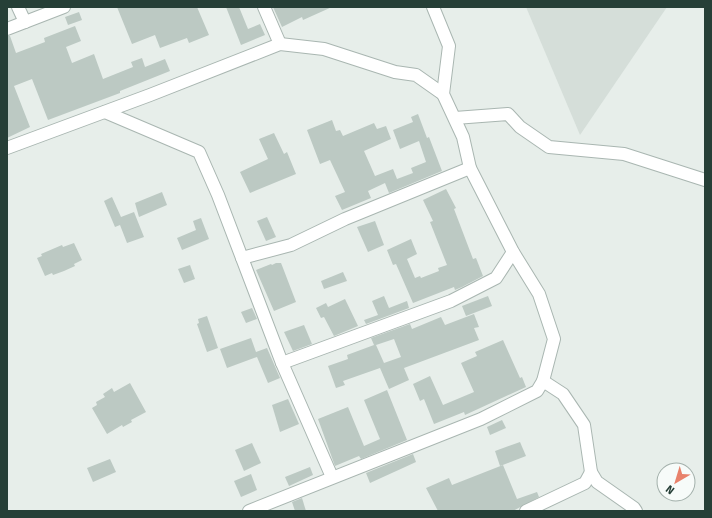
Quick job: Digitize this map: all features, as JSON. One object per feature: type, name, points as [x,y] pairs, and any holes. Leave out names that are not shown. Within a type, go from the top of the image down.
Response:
[{"type":"street","points":[[18,7],[25,22]]},
{"type":"street","points":[[7,29],[64,7]]},
{"type":"street","points":[[264,7],[280,44]]},
{"type":"street","points":[[433,7],[449,46],[443,94]]},
{"type":"street","points":[[7,148],[105,112],[280,44],[324,49],[395,72],[416,75],[443,94],[463,137],[470,168],[513,252],[538,294],[554,339],[543,381],[537,391],[482,419],[249,511]]},
{"type":"street","points":[[105,112],[199,152],[218,195],[282,363],[332,477]]},
{"type":"street","points":[[455,118],[508,114],[520,127],[549,147],[624,154],[705,180]]},
{"type":"street","points":[[242,258],[291,245],[345,219],[470,168]]},
{"type":"street","points":[[282,363],[450,301],[496,278],[513,252]]},
{"type":"street","points":[[543,381],[563,394],[584,425],[591,472],[597,482],[634,508],[636,511]]},
{"type":"street","points":[[526,511],[585,483],[591,472]]},
{"type":"shaded area","points":[[526,7],[667,7],[580,135]]},
{"type":"building","points":[[117,7],[197,7],[209,35],[189,43],[187,38],[160,48],[155,35],[132,44]]},
{"type":"building","points":[[226,7],[239,7],[248,29],[260,24],[265,35],[241,45]]},
{"type":"building","points":[[273,7],[332,7],[303,20],[302,17],[282,27]]},
{"type":"building","points":[[79,12],[82,20],[68,25],[65,17]]},
{"type":"building","points":[[75,26],[81,41],[66,47],[72,63],[94,54],[103,79],[133,67],[131,62],[142,58],[145,67],[165,59],[170,71],[120,91],[120,93],[48,120],[32,79],[14,86],[30,127],[7,138],[7,36],[10,36],[16,53],[45,42],[44,38]]},
{"type":"building","points":[[418,114],[427,138],[429,137],[442,171],[389,193],[385,183],[368,191],[371,198],[342,210],[335,196],[345,192],[330,160],[320,164],[307,130],[332,120],[336,131],[340,130],[343,136],[374,123],[377,129],[386,126],[391,139],[364,151],[375,176],[393,169],[397,179],[413,173],[411,168],[426,162],[419,141],[400,149],[393,130],[413,122],[411,117]]},
{"type":"building","points":[[274,133],[284,154],[287,152],[296,174],[250,193],[240,172],[268,159],[259,139]]},
{"type":"building","points":[[446,189],[456,208],[454,209],[473,259],[476,258],[483,276],[455,290],[454,287],[413,303],[396,264],[393,265],[387,250],[411,239],[417,254],[407,259],[415,278],[420,276],[421,278],[439,271],[438,268],[447,265],[430,222],[433,221],[423,200]]},
{"type":"building","points":[[162,192],[167,205],[139,217],[135,203]]},
{"type":"building","points":[[112,197],[121,217],[134,212],[144,237],[127,243],[120,225],[115,227],[104,201]]},
{"type":"building","points":[[267,217],[276,237],[266,241],[257,221]]},
{"type":"building","points":[[201,218],[209,239],[182,250],[177,238],[196,230],[193,221]]},
{"type":"building","points":[[375,221],[384,245],[368,252],[357,227]]},
{"type":"building","points":[[74,243],[82,260],[74,264],[75,266],[64,271],[45,276],[37,258],[42,256],[41,254],[62,245],[63,247]]},
{"type":"building","points":[[276,263],[281,263],[296,302],[274,311],[256,270]]},
{"type":"building","points":[[190,265],[195,279],[184,283],[178,269]]},
{"type":"building","points":[[343,272],[347,281],[324,289],[321,281]]},
{"type":"building","points":[[384,296],[389,308],[407,301],[409,308],[366,324],[364,320],[378,315],[372,301]]},
{"type":"building","points":[[488,296],[492,306],[466,316],[462,306]]},
{"type":"building","points":[[345,299],[358,326],[334,336],[324,317],[321,318],[316,308],[326,303],[328,307]]},
{"type":"building","points":[[252,308],[257,319],[246,323],[241,312]]},
{"type":"building","points":[[474,314],[479,327],[474,328],[479,340],[404,368],[409,380],[389,389],[380,368],[343,381],[345,385],[336,388],[328,366],[348,359],[347,355],[374,345],[371,338],[410,324],[412,329],[441,317],[445,325]],"holes":[[[394,339],[401,357],[384,363],[376,345]]]},
{"type":"building","points":[[207,316],[218,348],[207,352],[197,324],[199,323],[198,319]]},
{"type":"building","points":[[304,325],[312,344],[293,351],[284,332]]},
{"type":"building","points":[[251,338],[256,352],[267,348],[280,378],[268,383],[257,357],[227,368],[220,349]]},
{"type":"building","points":[[503,340],[520,378],[522,377],[526,387],[465,415],[464,412],[434,424],[424,399],[420,401],[413,384],[430,376],[443,405],[474,392],[461,363],[477,356],[475,352]]},
{"type":"building","points":[[130,383],[146,412],[131,420],[132,422],[123,427],[122,425],[107,434],[92,408],[97,405],[96,402],[105,397],[103,394],[112,388],[114,392]]},
{"type":"building","points":[[387,390],[407,440],[361,459],[359,456],[335,466],[318,419],[348,407],[364,446],[380,439],[364,400]]},
{"type":"building","points":[[288,399],[299,424],[280,432],[272,405]]},
{"type":"building","points":[[502,420],[506,428],[490,435],[487,427]]},
{"type":"building","points":[[520,442],[526,456],[500,466],[495,451]]},
{"type":"building","points":[[252,443],[261,463],[244,471],[235,450]]},
{"type":"building","points":[[413,454],[416,462],[370,483],[366,473]]},
{"type":"building","points":[[110,459],[116,472],[93,482],[87,468]]},
{"type":"building","points":[[503,465],[517,499],[537,492],[539,497],[513,511],[438,511],[426,488],[449,478],[452,485]]},
{"type":"building","points":[[310,467],[313,475],[289,486],[285,477]]},
{"type":"building","points":[[251,474],[257,490],[241,497],[234,481]]},
{"type":"building","points":[[302,498],[306,511],[295,511],[292,502]]}]
